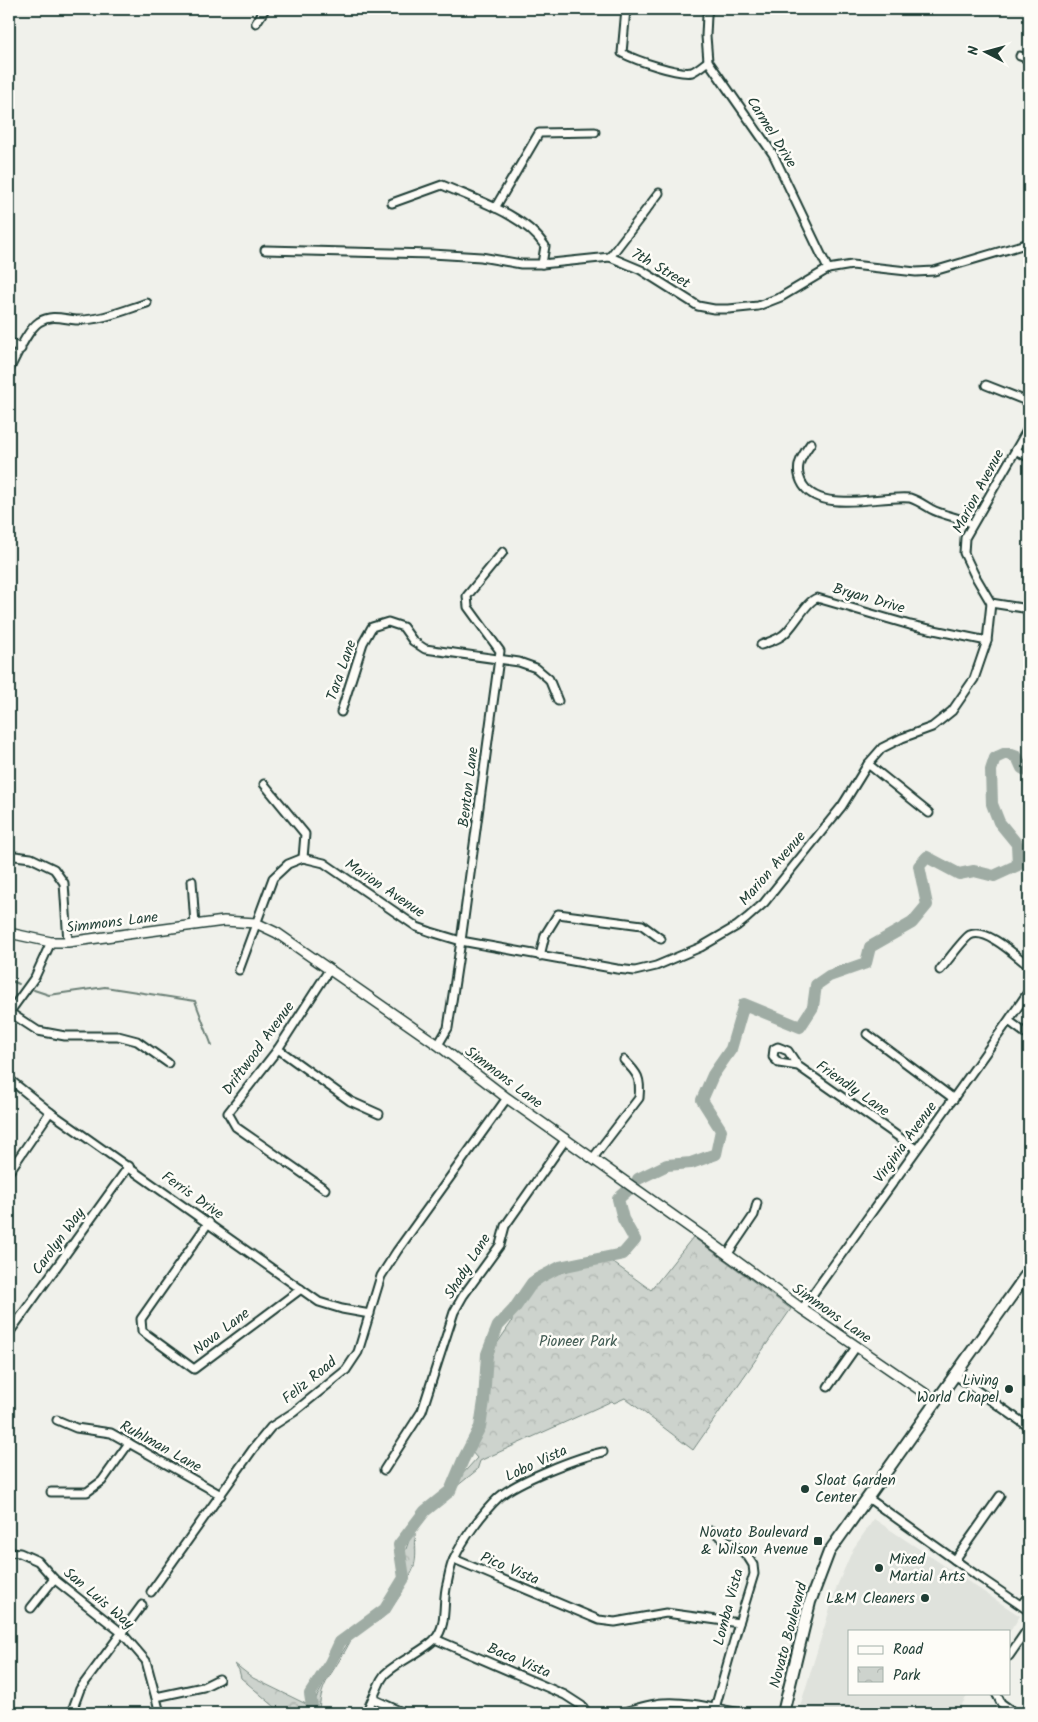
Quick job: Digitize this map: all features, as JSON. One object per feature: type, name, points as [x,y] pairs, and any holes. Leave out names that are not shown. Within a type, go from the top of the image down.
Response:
[{"type":"main road","name":"Novato Boulevard","points":[[783,1713],[814,1591],[829,1552],[1029,1270]]},
{"type":"street","points":[[256,23],[265,9]]},
{"type":"street","points":[[626,9],[622,53],[635,59],[676,71],[692,72],[708,60],[706,36],[709,9]]},
{"type":"street","points":[[1020,56],[1029,59]]},
{"type":"street","name":"Carmel Drive","points":[[708,60],[773,154],[828,269]]},
{"type":"street","points":[[495,208],[539,133],[595,132]]},
{"type":"street","points":[[392,202],[442,185],[495,208],[527,226],[540,238],[545,246],[542,264]]},
{"type":"street","points":[[610,257],[659,193]]},
{"type":"street","name":"7th Street","points":[[265,250],[432,254],[481,257],[521,264],[542,264],[610,257],[641,270],[698,306],[714,309],[758,306],[781,297],[828,269],[852,265],[916,272],[934,272],[1029,243]]},
{"type":"street","points":[[9,370],[27,334],[39,322],[56,316],[77,320],[95,319],[147,303]]},
{"type":"street","points":[[9,342],[21,349]]},
{"type":"street","points":[[986,385],[1029,402]]},
{"type":"street","name":"Marion Avenue","points":[[303,858],[324,863],[417,927],[431,932],[462,941],[540,956],[635,971],[656,966],[701,947],[737,926],[764,903],[842,806],[868,764],[882,748],[932,727],[952,711],[974,679],[987,641],[991,603],[964,553],[965,538],[1029,427]]},
{"type":"street","points":[[811,443],[800,460],[797,469],[804,487],[811,494],[821,499],[834,501],[910,498],[920,501],[931,509],[962,518],[972,524]]},
{"type":"street","points":[[1016,450],[1029,458]]},
{"type":"street","name":"Benton Lane","points":[[438,1045],[448,1028],[462,941],[500,651],[468,607],[467,596],[503,552]]},
{"type":"street","name":"Bryan Drive","points":[[761,645],[782,636],[802,614],[810,601],[817,598],[910,625],[987,641]]},
{"type":"street","points":[[991,603],[1029,609]]},
{"type":"street","name":"Tara Lane","points":[[341,712],[363,643],[372,627],[388,622],[403,627],[413,641],[426,649],[498,660]]},
{"type":"street","points":[[498,660],[519,662],[536,668],[549,679],[558,701]]},
{"type":"street","points":[[868,764],[929,813]]},
{"type":"street","points":[[239,970],[272,878],[288,864],[303,858],[305,834],[264,784]]},
{"type":"street","points":[[15,856],[31,858],[54,869],[64,883],[68,942]]},
{"type":"street","points":[[192,882],[196,925]]},
{"type":"street","points":[[540,956],[546,935],[558,914],[642,926],[661,939]]},
{"type":"street","name":"Simmons Lane","points":[[9,933],[51,942],[68,942],[224,921],[256,923],[277,933],[438,1045],[507,1098],[802,1309],[936,1401]]},
{"type":"street","points":[[940,970],[969,935],[980,933],[990,937],[1029,966]]},
{"type":"street","points":[[51,942],[35,977],[9,1013],[38,1031],[65,1036],[118,1036],[137,1041],[168,1063]]},
{"type":"street","name":"Driftwood Avenue","points":[[326,1189],[236,1127],[228,1113],[278,1049],[329,970]]},
{"type":"street","name":"Virginia Avenue","points":[[802,1309],[954,1099],[1029,991]]},
{"type":"street","points":[[1009,1021],[1029,1036]]},
{"type":"street","points":[[867,1034],[954,1099]]},
{"type":"street","points":[[278,1049],[350,1101],[379,1114]]},
{"type":"street","points":[[593,1158],[639,1098],[640,1086],[638,1075],[624,1060]]},
{"type":"street","name":"Friendly Lane","points":[[798,1066],[916,1149]]},
{"type":"street","name":"Ferris Drive","points":[[9,1079],[50,1112],[209,1222],[319,1302],[342,1309],[370,1314]]},
{"type":"street","name":"Feliz Road","points":[[151,1592],[253,1449],[271,1427],[294,1412],[346,1370],[358,1352],[382,1276],[507,1098]]},
{"type":"street","points":[[9,1172],[50,1112]]},
{"type":"street","name":"Shady Lane","points":[[384,1470],[422,1411],[454,1312],[500,1245],[505,1226],[566,1139]]},
{"type":"street","name":"Carolyn Way","points":[[9,1333],[129,1166]]},
{"type":"street","points":[[727,1255],[754,1215],[756,1203]]},
{"type":"street","name":"Nova Lane","points":[[209,1222],[141,1319],[142,1331],[194,1369],[301,1289]]},
{"type":"street","points":[[828,1387],[856,1347]]},
{"type":"street","points":[[955,1374],[1029,1427]]},
{"type":"street","name":"Ruhlman Lane","points":[[56,1420],[76,1428],[111,1433],[221,1495]]},
{"type":"street","points":[[51,1492],[87,1492],[102,1481],[129,1443]]},
{"type":"street","name":"Lobo Vista","points":[[454,1559],[467,1538],[500,1497],[520,1484],[544,1473],[580,1458],[602,1452]]},
{"type":"street","points":[[954,1560],[1000,1496]]},
{"type":"street","points":[[868,1498],[1029,1611]]},
{"type":"street","name":"Lomba Vista","points":[[712,1531],[741,1550],[753,1565],[754,1574],[738,1623],[715,1708]]},
{"type":"street","name":"San Luis Way","points":[[9,1552],[20,1553],[38,1561],[54,1579],[122,1633],[146,1661],[160,1713]]},
{"type":"street","points":[[366,1713],[385,1674],[435,1639],[441,1628],[446,1589],[454,1559]]},
{"type":"street","name":"Pico Vista","points":[[454,1559],[599,1620],[615,1622],[666,1613],[738,1623]]},
{"type":"street","points":[[31,1608],[54,1579]]},
{"type":"street","points":[[1022,1605],[1029,1595]]},
{"type":"street","points":[[73,1713],[80,1689],[142,1605]]},
{"type":"street","points":[[1010,1655],[1029,1627]]},
{"type":"street","name":"Baca Vista","points":[[435,1639],[565,1695],[582,1706],[587,1713]]},
{"type":"street","points":[[156,1697],[203,1687],[219,1679]]},
{"type":"street","points":[[996,1694],[1001,1703],[1015,1713]]},
{"type":"street","points":[[372,1699],[404,1713]]},
{"type":"street","points":[[621,1713],[639,1707],[664,1703],[715,1708],[742,1713]]},
{"type":"shaded area","points":[[874,1519],[1020,1616],[1010,1631],[848,1630],[848,1694],[968,1694],[959,1709],[950,1713],[798,1713],[837,1586],[853,1549]]},
{"type":"green space","name":"Pioneer Park","points":[[693,1237],[791,1309],[693,1450],[625,1398],[614,1403],[612,1401],[480,1461],[477,1470],[441,1499],[415,1530],[415,1561],[408,1578],[399,1569],[413,1529],[477,1458],[471,1451],[487,1371],[496,1345],[511,1323],[519,1297],[539,1278],[568,1271],[583,1258],[604,1256],[651,1290]]},
{"type":"green space","points":[[403,1591],[384,1616],[360,1630],[352,1639],[323,1689],[319,1713],[282,1713],[241,1678],[235,1664],[253,1678],[306,1704],[313,1704],[353,1635],[370,1614],[374,1616]]},
{"type":"waterway","points":[[638,1179],[667,1165],[691,1163],[716,1154],[721,1130],[702,1100],[713,1075],[731,1049],[744,1004],[800,1027],[813,1007],[816,985],[829,976],[866,963],[870,947],[912,923],[927,905],[919,866],[927,857],[959,874],[974,871],[994,876],[1018,865],[1017,844],[999,822],[992,804],[991,770],[995,758],[1006,753],[1017,757],[1022,768],[1029,772]]},
{"type":"waterway","points":[[9,980],[19,984]]},
{"type":"waterway","points":[[34,990],[49,995],[105,987],[195,1001],[212,1046]]},
{"type":"waterway","points":[[313,1713],[310,1694],[330,1663],[340,1642],[385,1609],[404,1578],[399,1545],[425,1511],[450,1491],[480,1427],[487,1354],[498,1326],[514,1309],[532,1283],[539,1278],[560,1267],[623,1254],[635,1240],[623,1219],[618,1199],[627,1191]]},
{"type":"place","name":"Living World Chapel","points":[[1009,1389]]},
{"type":"place","name":"Sloat Garden Center","points":[[805,1489]]},
{"type":"place","name":"Novato Boulevard & Wilson Avenue","points":[[818,1541]]},
{"type":"place","name":"Mixed Martial Arts","points":[[879,1568]]},
{"type":"place","name":"L&M Cleaners","points":[[925,1598]]}]
